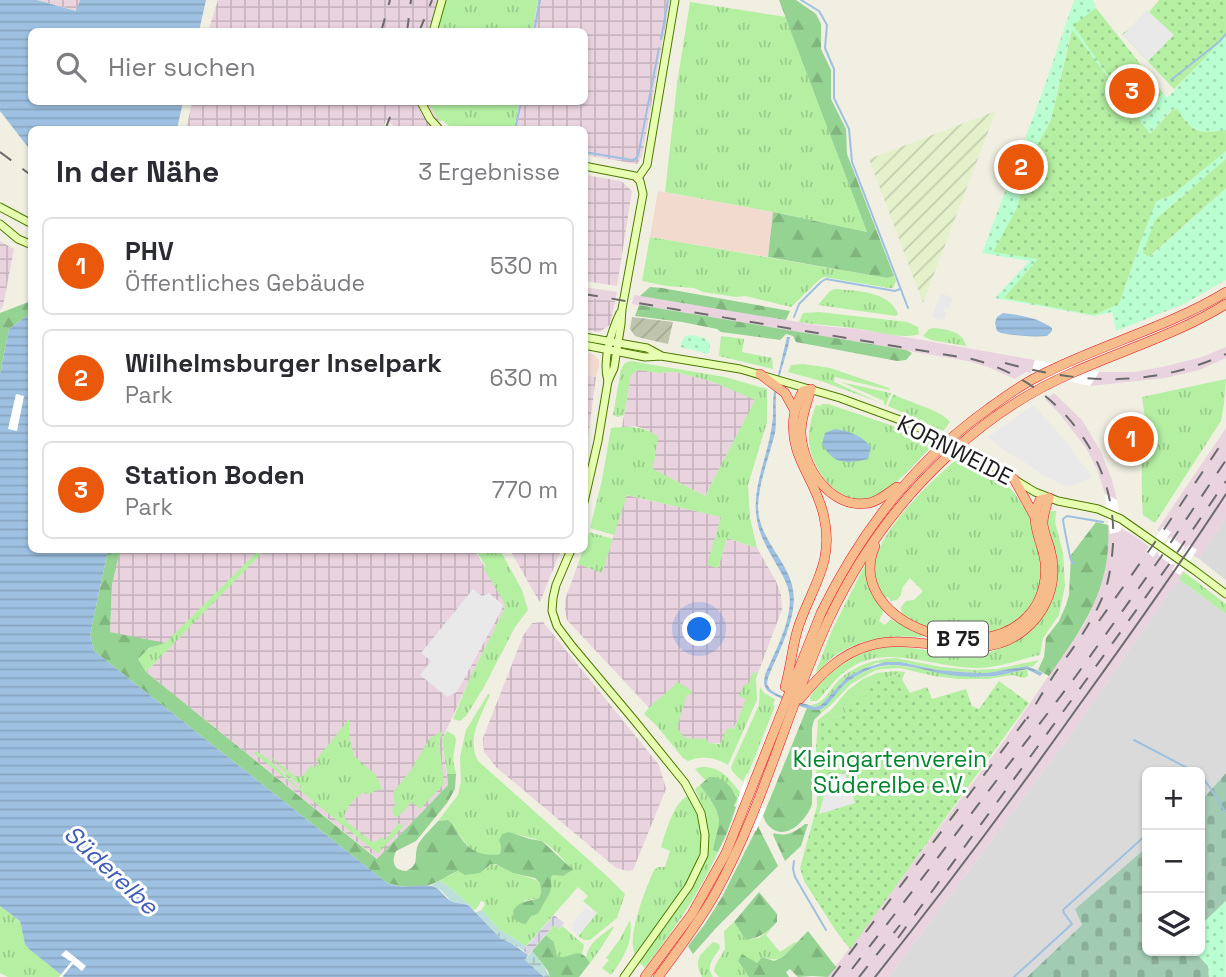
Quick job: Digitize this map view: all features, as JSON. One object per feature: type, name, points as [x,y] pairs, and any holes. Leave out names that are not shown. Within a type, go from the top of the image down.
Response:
[{"type":"highway","name":"B 75","points":[[658,977],[684,943],[715,894],[750,821],[814,627],[841,573],[875,521],[911,477],[970,421],[1037,377],[1187,313],[1226,292]]},
{"type":"highway","name":"B 75","points":[[791,698],[836,604],[857,567],[883,528],[953,450],[1018,401],[1046,385],[1191,323],[1226,304]]},
{"type":"highway","points":[[760,374],[776,382],[795,411]]},
{"type":"highway","points":[[645,977],[692,914],[726,853],[780,715],[791,698],[789,673],[799,626],[824,568],[827,544],[819,499],[795,447],[795,411],[801,393],[811,389],[802,422],[802,441],[811,468],[834,496],[857,504],[871,503],[911,477]]},
{"type":"highway","name":"B 75","points":[[883,528],[871,557],[870,570],[876,590],[884,603],[906,621],[944,637],[971,640],[1008,632],[1026,618],[1038,603],[1044,587],[1046,569],[1035,517],[1014,479]]},
{"type":"highway","name":"B 75","points":[[791,698],[830,666],[864,647],[898,641],[975,648],[1000,643],[1025,629],[1042,610],[1051,589],[1053,563],[1043,523],[1049,498]]},
{"type":"highway","points":[[1035,517],[1040,500],[1049,498]]},
{"type":"main road","points":[[434,28],[442,0]]},
{"type":"main road","points":[[637,177],[647,165],[675,0]]},
{"type":"main road","points":[[423,105],[436,126]]},
{"type":"main road","points":[[588,167],[637,177],[643,194],[613,351],[613,372],[608,381],[588,485]]},
{"type":"main road","points":[[0,207],[28,222]]},
{"type":"main road","points":[[0,224],[28,244]]},
{"type":"main road","points":[[588,338],[647,348],[660,356]]},
{"type":"main road","points":[[588,346],[760,374]]},
{"type":"main road","name":"KORNWEIDE","points":[[776,382],[811,389],[864,407],[937,436],[1049,498],[1098,509],[1121,519],[1226,594]]},
{"type":"main road","points":[[569,553],[554,592],[552,611],[557,626],[680,776],[701,813],[706,842],[704,855],[689,886],[624,977]]},
{"type":"main road","points":[[619,977],[636,959]]},
{"type":"shaded area","points":[[37,0],[80,0],[77,11]]},
{"type":"shaded area","points":[[218,0],[446,0],[438,28],[209,28]]},
{"type":"shaded area","points":[[538,0],[670,0],[642,156],[637,164],[588,156],[588,126],[515,126],[518,105],[588,105],[588,28],[533,28]]},
{"type":"shaded area","points":[[1147,10],[1174,35],[1148,61],[1123,35]]},
{"type":"shaded area","points":[[191,105],[430,105],[440,122],[436,126],[395,126],[386,120],[384,126],[187,126]]},
{"type":"shaded area","points":[[996,111],[923,303],[869,159]]},
{"type":"shaded area","points":[[1017,169],[1031,172],[1027,192],[1013,189]]},
{"type":"shaded area","points":[[588,176],[621,181],[632,191],[617,286],[588,281]]},
{"type":"shaded area","points":[[658,191],[773,212],[768,257],[650,237]]},
{"type":"shaded area","points":[[0,241],[14,249],[0,310]]},
{"type":"shaded area","points":[[588,288],[617,292],[615,301],[588,297]]},
{"type":"shaded area","points":[[941,293],[953,298],[949,309],[945,308],[943,311],[947,313],[944,320],[940,321],[932,316]]},
{"type":"shaded area","points":[[634,295],[823,326],[859,329],[1035,360],[1031,373],[1026,372],[1015,379],[968,361],[632,304]]},
{"type":"shaded area","points":[[588,297],[615,301],[610,325],[599,332],[588,330]]},
{"type":"shaded area","points":[[632,317],[673,322],[668,344],[635,336],[630,329]]},
{"type":"shaded area","points":[[1226,347],[1226,358],[1199,370],[1165,378],[1090,386],[1099,372],[1134,372],[1162,367],[1202,357]]},
{"type":"shaded area","points":[[588,353],[599,360],[596,377],[588,376]]},
{"type":"shaded area","points":[[639,370],[675,372],[711,381],[756,399],[705,496],[652,469],[649,430],[635,426],[622,427],[631,374]]},
{"type":"shaded area","points":[[588,376],[596,377],[588,437]]},
{"type":"shaded area","points":[[1054,393],[1082,420],[1100,450],[1117,500],[1105,494],[1097,469],[1086,448],[1045,399]]},
{"type":"shaded area","points":[[1033,405],[1067,442],[1093,477],[1072,486],[1065,486],[1008,453],[988,437]]},
{"type":"shaded area","points":[[1226,428],[1226,517],[1199,559],[1157,530]]},
{"type":"shaded area","points":[[626,495],[722,517],[708,565],[718,568],[727,538],[757,548],[776,581],[782,609],[755,681],[727,743],[682,743],[567,620],[565,600],[578,564],[602,572]]},
{"type":"shaded area","points":[[1226,517],[1226,580],[1199,559]]},
{"type":"shaded area","points":[[1108,525],[1136,537],[1184,572],[1067,740],[889,977],[828,977],[1006,738],[1085,623],[1104,575]]},
{"type":"shaded area","points":[[119,553],[477,553],[484,566],[494,572],[503,589],[505,608],[442,740],[448,785],[378,859],[146,672],[169,648],[110,632],[112,585]]},
{"type":"shaded area","points":[[512,553],[560,553],[540,602]]},
{"type":"shaded area","points":[[1179,579],[1226,614],[1226,773],[1205,796],[1205,767],[1142,767],[1142,851],[1075,909],[1082,925],[1027,977],[889,977],[1067,740]]},
{"type":"shaded area","points":[[473,589],[482,596],[489,593],[503,605],[457,692],[447,697],[420,675],[431,661],[421,653]]},
{"type":"shaded area","points":[[543,622],[659,765],[666,789],[633,870],[616,868],[496,767],[484,752],[483,738],[523,636],[532,623]]},
{"type":"shaded area","points":[[845,773],[855,803],[819,814],[829,777]]},
{"type":"shaded area","points":[[586,907],[597,913],[578,936],[571,929],[571,925]]},
{"type":"shaded area","points":[[554,915],[564,923],[559,929],[554,925],[528,955],[523,950]]},
{"type":"green space","points":[[446,0],[538,0],[533,28],[438,28]]},
{"type":"green space","points":[[779,0],[796,0],[816,14],[821,24],[821,49],[831,70],[831,99],[846,129],[847,154],[894,276],[887,278],[768,257],[773,212],[867,232]]},
{"type":"green space","points":[[1074,0],[1093,0],[1096,8],[1167,98],[1226,34],[1226,130],[1197,130],[1187,123],[1177,109],[1171,110],[1150,134],[1071,31],[1051,120],[1028,162],[1031,172],[1027,192],[1021,192],[1018,206],[994,251],[1039,259],[1005,298],[1094,315],[1119,304],[1156,202],[1171,196],[1226,151],[1226,159],[1155,220],[1150,257],[1226,188],[1226,280],[1184,304],[1116,331],[1112,312],[1094,316],[995,298],[1029,261],[982,253]]},
{"type":"green space","points":[[1159,0],[1226,0],[1226,35],[1174,89],[1122,34],[1145,17]]},
{"type":"green space","points":[[690,2],[786,17],[867,232],[665,192],[677,84]]},
{"type":"green space","points":[[1096,8],[1163,93],[1139,119],[1150,134],[1172,110],[1178,109],[1187,123],[1197,130],[1226,130],[1226,151],[1171,196],[1156,202],[1119,304],[1094,315],[1004,298],[1038,259],[993,252],[1018,206],[1021,191],[1026,192],[1031,173],[1027,171],[1028,162],[1051,120],[1072,30],[1118,90],[1073,25]]},
{"type":"green space","points":[[430,105],[518,105],[515,126],[449,126],[442,120],[440,122]]},
{"type":"green space","points":[[1226,159],[1226,188],[1149,257],[1143,253],[1155,220]]},
{"type":"green space","points":[[650,237],[887,278],[894,276],[896,281],[893,288],[889,288],[824,277],[791,307],[745,296],[736,297],[694,288],[667,286],[642,281]]},
{"type":"green space","points":[[650,287],[790,311],[786,320],[640,296]]},
{"type":"green space","points":[[835,289],[880,297],[894,306],[898,314],[896,316],[818,305]]},
{"type":"green space","points":[[28,302],[28,315],[9,329],[0,374],[0,313]]},
{"type":"green space","points":[[639,305],[912,353],[906,360],[897,361],[796,342],[793,336],[786,334],[780,340],[721,332],[682,322],[635,316]]},
{"type":"green space","points":[[819,312],[907,322],[918,327],[919,334],[897,336],[799,322],[803,313]]},
{"type":"green space","points":[[933,328],[958,334],[966,346],[923,336]]},
{"type":"green space","points":[[721,336],[744,339],[742,352],[772,358],[773,369],[719,356]]},
{"type":"green space","points":[[684,337],[702,337],[710,344],[709,354],[680,347]]},
{"type":"green space","points":[[630,361],[725,377],[767,389],[767,422],[748,485],[750,518],[757,548],[727,538],[718,568],[707,565],[721,517],[627,495],[614,535],[590,528],[611,428],[636,427],[658,436],[653,469],[705,496],[755,400],[711,381],[675,372],[639,370],[631,375],[624,415],[618,417],[613,415],[621,369]]},
{"type":"green space","points":[[791,365],[830,368],[889,390],[835,377],[834,382],[881,403],[788,372]]},
{"type":"green space","points":[[1226,379],[1221,421],[1155,523],[1143,515],[1142,463],[1147,432],[1142,397]]},
{"type":"green space","points":[[841,382],[891,393],[884,405],[884,401]]},
{"type":"green space","points":[[893,394],[932,410],[950,422],[943,431],[888,406]]},
{"type":"green space","points":[[822,404],[932,440],[935,444],[882,493],[862,499],[850,498],[840,493],[822,476],[811,453],[811,423],[816,405]]},
{"type":"green space","points":[[962,457],[1004,483],[1023,507],[1027,506],[1037,536],[1042,570],[1040,590],[1035,603],[1026,614],[1002,628],[974,634],[941,632],[902,614],[901,607],[906,601],[914,600],[923,591],[910,578],[897,600],[891,601],[888,597],[885,598],[874,571],[877,553],[895,523],[934,479]]},
{"type":"green space","points":[[1049,511],[1056,511],[1055,522],[1063,553],[1065,586],[1059,615],[1043,638],[1040,655],[985,668],[960,667],[908,658],[874,658],[858,663],[843,673],[817,701],[810,701],[809,698],[818,687],[838,667],[875,649],[904,647],[954,655],[979,655],[992,652],[1020,637],[1057,568],[1048,526]]},
{"type":"green space","points":[[1096,522],[1108,525],[1108,548],[1100,588],[1084,624],[1049,676],[1038,670],[1044,657],[1046,638],[1059,621],[1069,595],[1071,555]]},
{"type":"green space","points":[[589,532],[613,539],[602,573],[578,564],[582,553],[588,553]]},
{"type":"green space","points":[[107,553],[119,553],[112,585],[110,632],[165,643],[149,648],[138,659],[146,672],[377,859],[448,785],[447,774],[456,774],[455,789],[447,803],[416,841],[396,851],[396,868],[406,871],[411,868],[421,840],[438,821],[448,820],[465,843],[478,852],[500,854],[499,840],[502,834],[509,832],[542,841],[573,870],[563,876],[551,877],[549,895],[539,912],[531,916],[526,924],[514,919],[513,911],[521,903],[539,898],[540,883],[535,878],[513,873],[496,864],[491,864],[480,873],[465,875],[458,871],[422,887],[387,883],[94,651],[90,635]]},
{"type":"green space","points":[[256,553],[262,553],[146,672],[138,660],[143,653],[165,643]]},
{"type":"green space","points":[[478,553],[502,553],[522,590],[528,610],[515,627],[484,687],[460,721],[453,719],[505,608],[483,567],[486,567]]},
{"type":"green space","points":[[866,563],[870,588],[884,610],[879,621],[885,625],[893,620],[923,635],[876,639],[855,645],[834,656],[817,672],[832,630]]},
{"type":"green space","points":[[1184,572],[1226,604],[1226,614],[1179,579]]},
{"type":"green space","points":[[896,658],[974,670],[997,669],[1039,660],[1032,667],[987,673],[936,670],[901,662],[876,663],[847,677],[821,705],[810,705],[823,699],[839,680],[852,670],[873,661]]},
{"type":"green space","points":[[894,665],[980,677],[1027,669],[1028,676],[958,679],[900,668],[882,669],[851,684],[821,713],[820,710],[857,675],[871,669]]},
{"type":"green space","points":[[753,672],[757,673],[757,700],[728,765],[708,758],[688,761],[683,758],[644,714],[677,682],[692,692],[691,695],[687,694],[677,728],[685,738],[707,739],[708,743],[720,744],[727,728],[734,729],[746,699],[739,696],[744,684],[748,685]]},
{"type":"green space","points":[[905,672],[902,680],[898,674],[862,685],[866,698],[846,714],[817,721],[863,679],[877,673]]},
{"type":"green space","name":"Kleingartenverein Süderelbe e.V.","points":[[899,674],[910,693],[927,687],[932,699],[966,689],[972,706],[979,709],[999,681],[1029,703],[850,949],[804,881],[800,868],[817,806],[818,722],[846,714],[843,705],[866,698],[861,685]]},
{"type":"green space","points":[[760,687],[764,693],[775,699],[775,706],[743,782],[731,767],[759,705]]},
{"type":"green space","points":[[488,694],[490,695],[474,736],[478,761],[625,894],[617,918],[590,940],[578,936],[597,913],[583,901],[588,896],[578,887],[526,946],[499,929],[481,910],[484,902],[481,901],[473,911],[472,907],[439,881],[458,871],[486,869],[491,864],[534,879],[540,883],[541,893],[539,898],[524,901],[526,924],[531,916],[539,912],[547,898],[551,889],[551,877],[563,876],[572,871],[559,855],[542,841],[517,834],[501,846],[500,854],[480,854],[468,846],[448,820],[438,821],[458,795],[461,782],[460,757],[466,730]]},
{"type":"green space","points":[[807,708],[820,710],[821,713],[814,720],[812,728],[812,804],[795,827],[788,831],[775,831],[763,816]]},
{"type":"green space","points":[[349,719],[349,735],[354,756],[376,775],[382,789],[360,795],[344,816],[347,822],[372,842],[381,837],[385,840],[398,824],[394,820],[403,826],[420,809],[412,802],[398,817],[394,816],[393,792],[411,770],[430,738],[443,731],[439,742],[444,784],[379,852],[377,853],[254,753],[256,751],[267,758],[300,789],[301,786],[270,756],[296,777],[303,776],[311,765],[314,768],[319,762],[316,760]]},
{"type":"green space","points":[[447,731],[456,739],[453,760],[456,774],[447,774],[442,740]]},
{"type":"green space","points":[[701,767],[719,771],[740,792],[735,807],[736,795],[728,784],[709,777],[705,780],[695,769]]},
{"type":"green space","points":[[1226,773],[1226,901],[1205,921],[1205,830],[1205,796]]},
{"type":"green space","points":[[709,777],[719,778],[726,783],[737,798],[727,833],[718,852],[713,850],[719,824],[718,816],[700,785]]},
{"type":"green space","points":[[700,785],[718,816],[719,827],[713,849],[718,852],[685,912],[645,968],[639,962],[682,904],[707,856],[708,828],[695,789]]},
{"type":"green space","points":[[687,796],[699,815],[702,836],[698,857],[676,899],[635,954],[633,936],[642,900],[654,870],[665,867],[670,851],[661,847],[674,812]]},
{"type":"green space","points":[[808,824],[801,846],[785,861],[774,833],[791,833]]},
{"type":"green space","points":[[758,826],[778,866],[693,954],[688,946],[722,897]]},
{"type":"green space","points":[[1142,851],[1142,956],[1199,956],[1208,966],[1209,977],[1027,977],[1082,925],[1075,909]]},
{"type":"green space","points":[[439,881],[472,907],[473,911],[469,906],[451,901],[441,890],[430,886]]},
{"type":"green space","points":[[759,892],[777,914],[777,922],[763,934],[746,940],[734,922]]},
{"type":"green space","points":[[1226,901],[1225,977],[1209,977],[1208,966],[1199,956],[1205,956],[1205,921]]},
{"type":"green space","points":[[0,906],[20,921],[25,944],[64,977],[8,977],[0,973]]},
{"type":"green space","points":[[481,910],[499,929],[526,946],[523,950],[501,939],[475,913]]},
{"type":"green space","points":[[630,920],[629,942],[611,975],[602,968]]},
{"type":"green space","points":[[734,922],[746,940],[759,938],[772,928],[766,935],[780,952],[796,943],[778,959],[762,957],[757,963],[738,961],[749,977],[719,977],[714,971],[725,949],[724,931]]},
{"type":"green space","points":[[554,925],[559,929],[562,926],[584,945],[582,954],[557,956],[554,942],[546,935]]},
{"type":"green space","points":[[612,927],[590,963],[586,957],[590,947]]},
{"type":"green space","points":[[808,931],[836,967],[828,977],[798,977],[790,969],[786,972],[789,977],[749,977],[738,961],[742,954],[757,963],[762,957],[774,961],[783,957]]},
{"type":"green space","points":[[546,935],[554,942],[557,956],[578,953],[586,957],[590,963],[579,977],[550,977],[532,951]]},
{"type":"green space","points":[[713,942],[719,944],[720,948],[710,965],[713,977],[702,977],[698,961]]},
{"type":"green space","points":[[532,951],[550,977],[544,977],[525,960]]},
{"type":"water","points":[[0,0],[37,0],[76,11],[80,0],[206,0],[200,28],[28,28],[28,105],[182,105],[178,126],[28,126],[28,147],[0,111]]},
{"type":"water","points":[[1003,313],[1035,319],[1052,328],[1052,331],[1047,336],[1001,333],[997,331],[995,323],[997,317]]},
{"type":"water","name":"Süderelbe","points":[[28,315],[28,553],[107,553],[90,635],[94,651],[387,883],[399,886],[431,886],[450,901],[469,906],[501,939],[528,955],[525,960],[544,977],[64,977],[29,949],[25,944],[20,921],[0,906],[0,374],[9,329]]},
{"type":"water","points":[[787,337],[790,337],[776,395],[775,433],[762,479],[758,506],[763,529],[790,579],[794,601],[786,635],[768,678],[769,687],[779,695],[815,707],[821,705],[847,677],[885,662],[976,673],[1027,666],[1043,673],[1040,676],[1027,669],[995,676],[972,677],[887,665],[873,668],[855,677],[844,685],[825,707],[817,710],[791,703],[767,690],[764,685],[765,675],[782,635],[790,603],[786,584],[760,533],[756,496],[770,437],[774,392]]},
{"type":"water","points":[[835,429],[864,440],[871,447],[868,459],[847,462],[831,456],[822,444],[825,433]]},
{"type":"pier","points":[[1035,360],[1099,372],[1090,386],[1031,373]]},
{"type":"pier","points":[[16,394],[24,396],[17,431],[8,429]]},
{"type":"pier","points":[[1105,494],[1117,500],[1121,531],[1110,534]]},
{"type":"pier","points":[[1163,527],[1171,532],[1153,557],[1146,551]]},
{"type":"pier","points":[[1171,537],[1185,547],[1172,565],[1158,555]]},
{"type":"pier","points":[[1189,545],[1197,550],[1180,575],[1172,570]]},
{"type":"pier","points":[[745,780],[765,809],[756,831],[737,801]]},
{"type":"pier","points":[[66,950],[86,966],[82,971],[73,964],[59,977],[72,961],[61,955]]},
{"type":"waterway","points":[[535,28],[540,0]]},
{"type":"waterway","points":[[661,39],[668,0]]},
{"type":"waterway","points":[[801,0],[819,11],[827,25],[825,48],[834,69],[834,98],[849,129],[852,162],[908,308]]},
{"type":"waterway","points":[[1171,80],[1226,34]]},
{"type":"waterway","points":[[588,153],[632,160],[638,156],[659,48]]},
{"type":"waterway","points":[[516,126],[520,105]]},
{"type":"waterway","points":[[794,317],[799,304],[826,279],[895,291],[900,289]]},
{"type":"waterway","points":[[1075,564],[1070,558],[1063,519],[1067,516],[1103,522]]},
{"type":"waterway","points":[[1134,740],[1185,767]]},
{"type":"waterway","points":[[1205,781],[1226,812]]},
{"type":"waterway","points":[[1014,977],[1072,924],[1063,910],[1142,839]]},
{"type":"waterway","points":[[794,861],[795,877],[826,930]]},
{"type":"tram line","points":[[875,977],[1030,773],[1226,494]]},
{"type":"railway","points":[[382,28],[390,0]]},
{"type":"railway","points":[[408,28],[411,0]]},
{"type":"railway","points":[[421,28],[432,0]]},
{"type":"railway","points":[[387,126],[395,105]]},
{"type":"railway","points":[[0,152],[28,173]]},
{"type":"railway","points":[[588,295],[972,359],[1002,369],[1029,384],[1054,404],[1075,426],[1092,452],[1105,481],[1112,512],[1113,550],[1107,585],[1096,612],[1027,719]]},
{"type":"railway","points":[[1005,363],[1061,375],[1116,379],[1171,373],[1226,354]]},
{"type":"railway","points":[[1099,621],[1226,437]]},
{"type":"railway","points":[[852,969],[1076,676],[1226,460]]},
{"type":"railway","points":[[898,938],[1084,683],[1226,481]]},
{"type":"railway","points":[[832,977],[1032,711]]},
{"type":"railway","points":[[859,977],[900,925]]},
{"type":"place","name":"Station Boden","points":[[1132,91]]},
{"type":"place","name":"Wilhelmsburger Inselpark","points":[[1021,167]]},
{"type":"place","name":"PHV","points":[[1131,439]]}]
